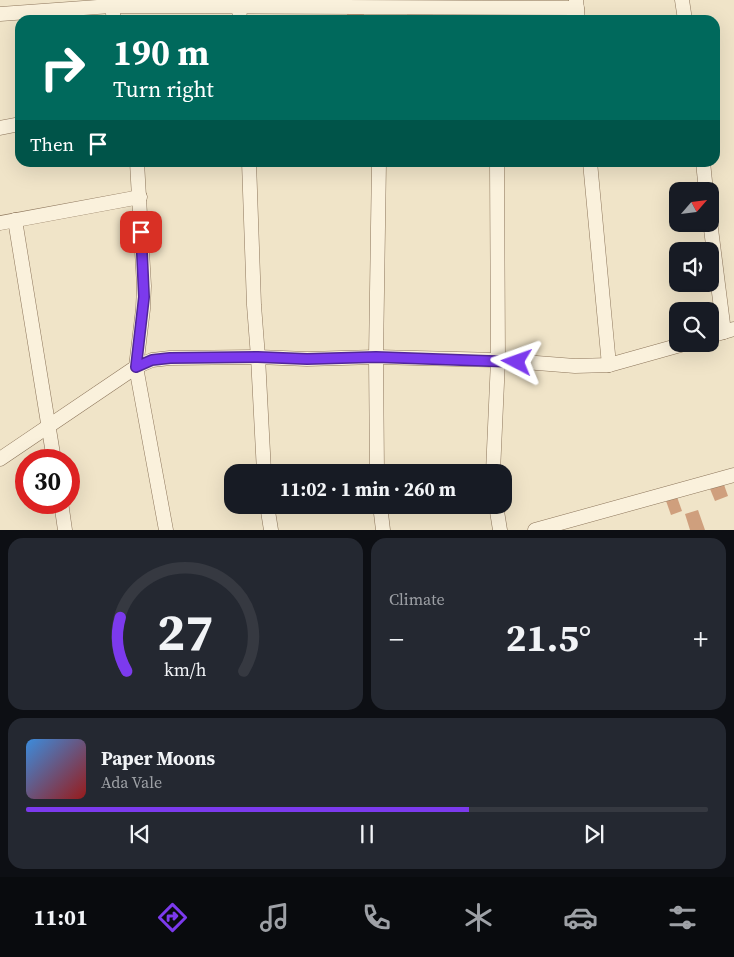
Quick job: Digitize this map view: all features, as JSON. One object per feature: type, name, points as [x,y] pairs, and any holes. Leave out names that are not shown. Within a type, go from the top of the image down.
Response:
[{"type":"street","points":[[682,0],[684,15]]},
{"type":"street","points":[[0,14],[111,3],[240,13],[577,9]]},
{"type":"street","points":[[0,128],[15,125]]},
{"type":"street","points":[[137,167],[144,286],[136,367],[166,530]]},
{"type":"street","points":[[249,167],[254,305],[264,464]]},
{"type":"street","points":[[377,464],[376,357],[379,167]]},
{"type":"street","points":[[493,464],[498,360],[497,167]]},
{"type":"street","points":[[590,167],[608,365]]},
{"type":"street","points":[[704,167],[705,182]]},
{"type":"street","points":[[0,223],[140,197]]},
{"type":"street","points":[[15,220],[52,449]]},
{"type":"street","points":[[712,232],[729,330]]},
{"type":"street","points":[[0,460],[136,367],[152,360],[170,358],[258,357],[307,359],[376,357],[498,360],[575,366],[608,365],[669,348]]},
{"type":"street","points":[[535,530],[734,475]]},
{"type":"street","points":[[63,514],[65,530]]},
{"type":"street","points":[[268,514],[271,530]]},
{"type":"street","points":[[381,514],[383,530]]},
{"type":"street","points":[[497,514],[500,530]]},
{"type":"building","points":[[407,9],[433,10],[433,15],[407,15]]},
{"type":"building","points":[[347,12],[364,12],[364,15],[347,15]]},
{"type":"building","points":[[722,479],[728,496],[715,501],[708,484]]},
{"type":"building","points":[[676,494],[682,511],[671,515],[665,498]]},
{"type":"building","points":[[698,510],[705,530],[690,530],[685,514]]},
{"type":"route","points":[[141,232],[144,297],[136,367],[152,360],[170,358],[258,357],[307,359],[376,357],[517,362]]}]
